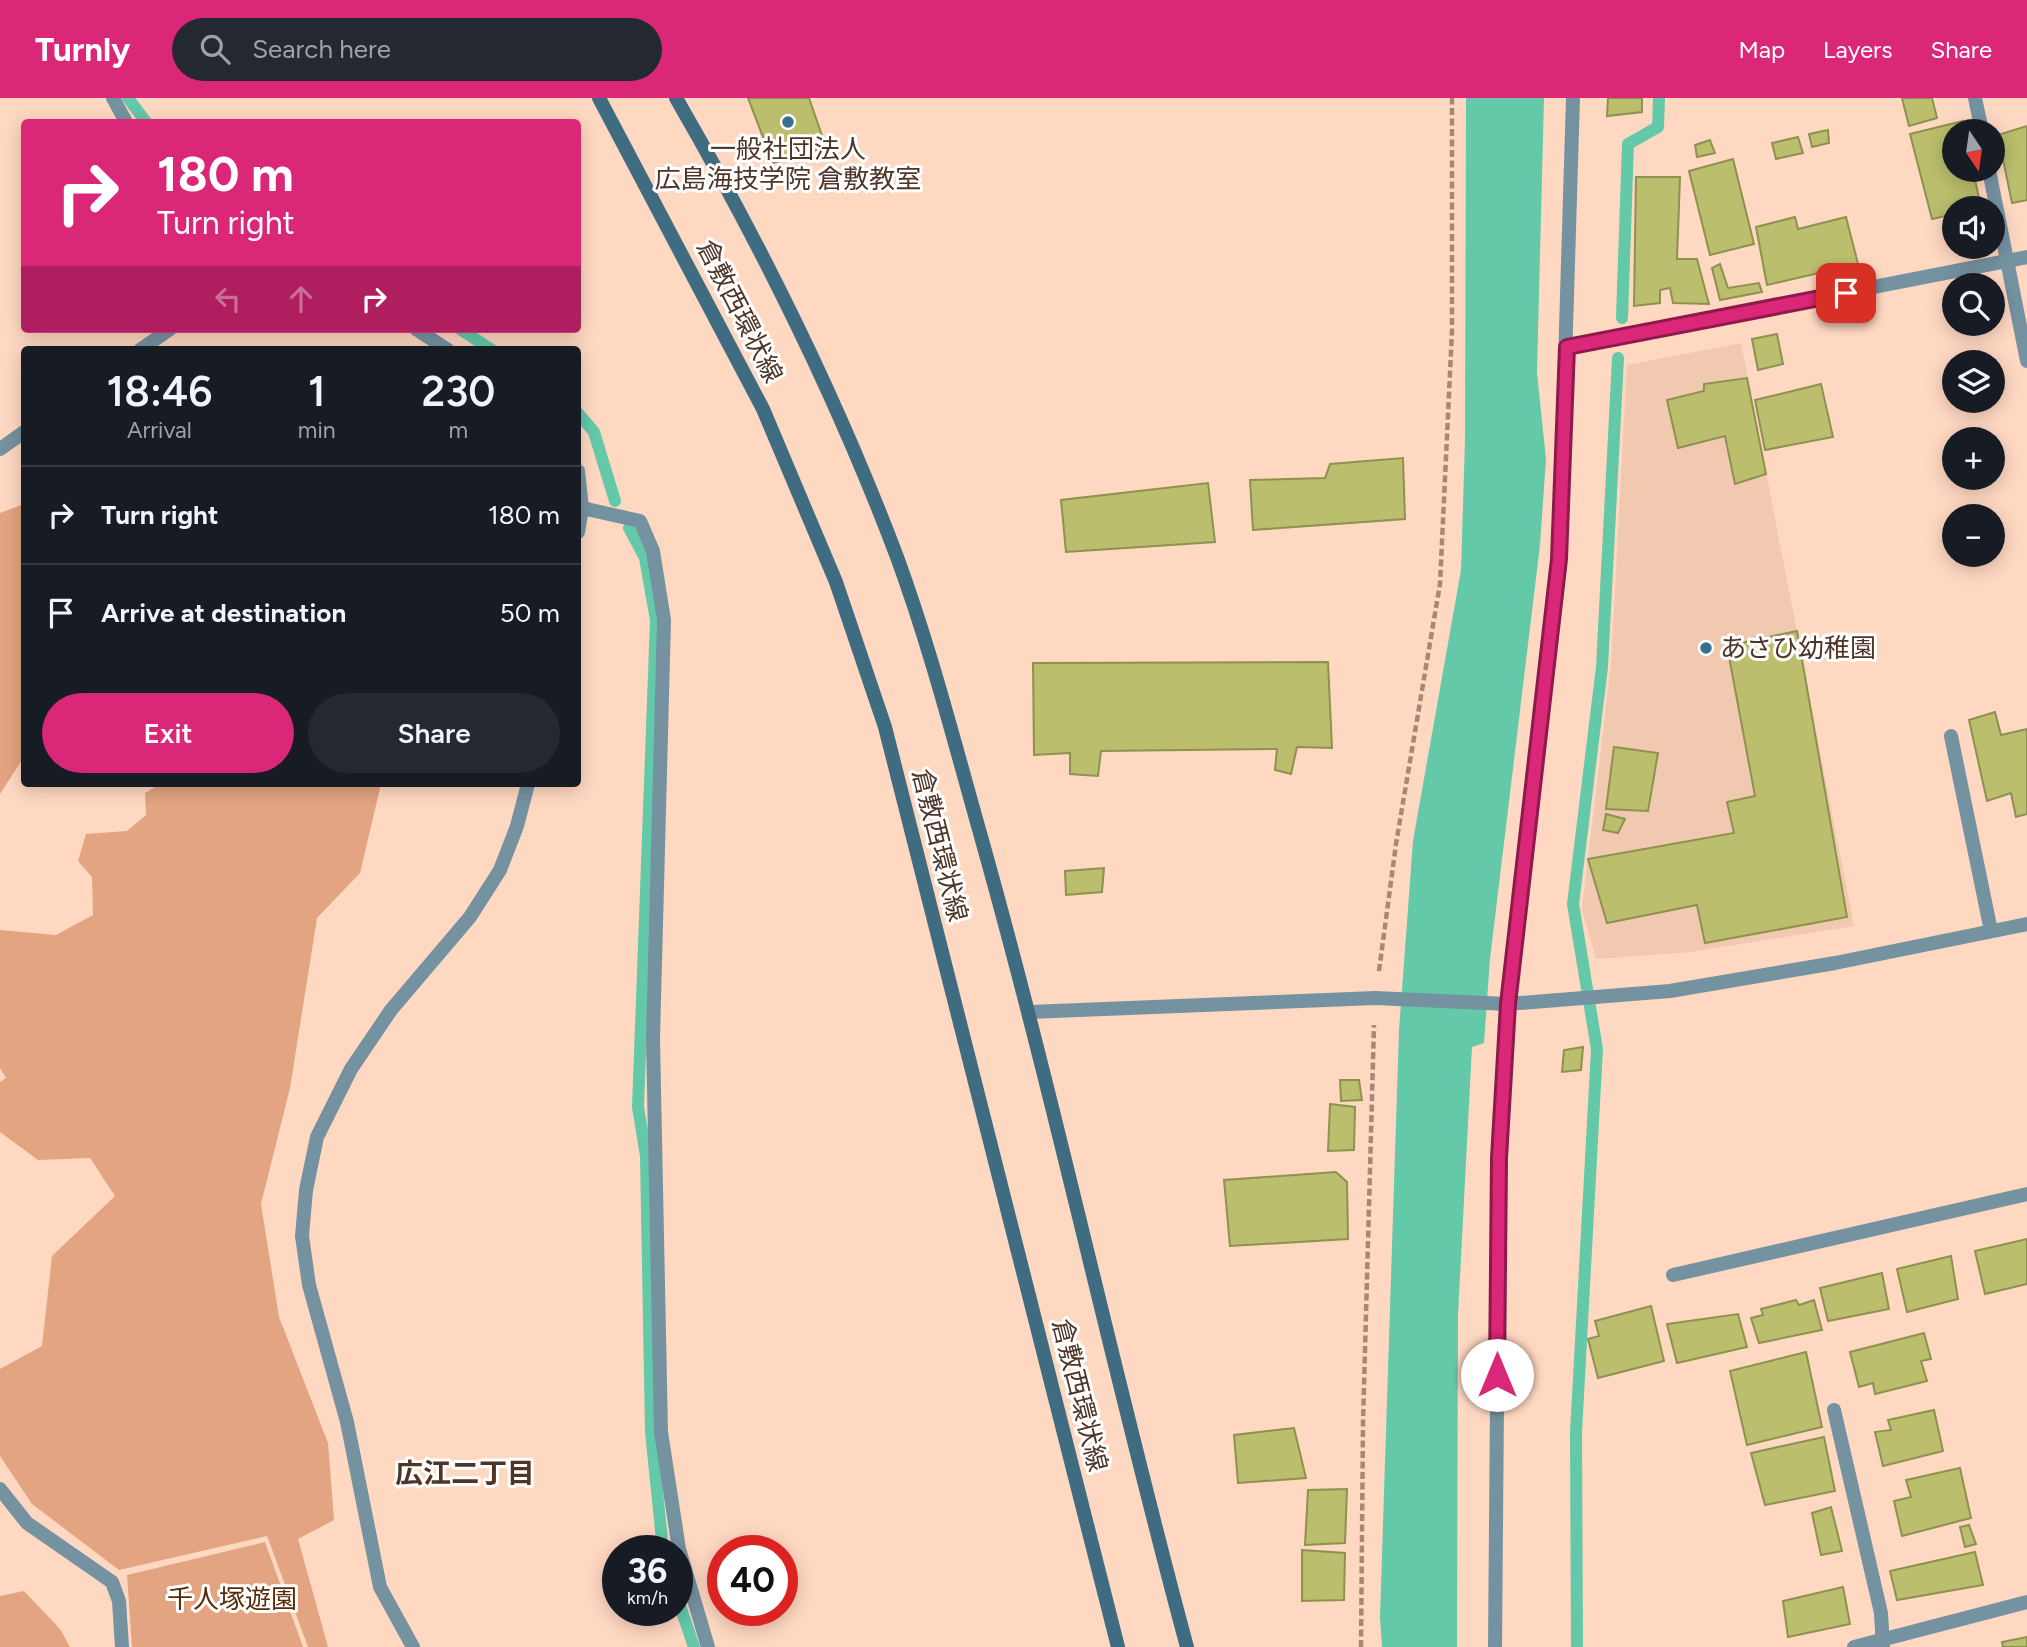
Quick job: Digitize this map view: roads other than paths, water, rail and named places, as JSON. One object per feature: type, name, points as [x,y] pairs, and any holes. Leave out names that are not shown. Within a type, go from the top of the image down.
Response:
[{"type":"main road","name":"倉敷西環状線","points":[[599,98],[763,409],[836,582],[881,714],[1118,1647]]},
{"type":"main road","name":"倉敷西環状線","points":[[676,98],[738,205],[824,382],[898,559],[948,722],[1030,1012],[1187,1647]]},
{"type":"street","points":[[113,98],[124,119]]},
{"type":"street","points":[[1495,1647],[1499,1158],[1508,1004],[1559,559],[1573,98]]},
{"type":"street","points":[[1975,98],[1979,119]]},
{"type":"street","points":[[1992,182],[2027,361]]},
{"type":"street","points":[[1567,347],[2027,257]]},
{"type":"street","points":[[146,346],[164,333]]},
{"type":"street","points":[[421,333],[442,346]]},
{"type":"street","points":[[0,449],[21,434]]},
{"type":"street","points":[[581,499],[581,514]]},
{"type":"street","points":[[582,508],[640,521],[653,551],[661,587],[664,658],[653,1039],[661,1432],[679,1549],[709,1647]]},
{"type":"street","points":[[1951,736],[1991,931]]},
{"type":"street","points":[[413,1647],[380,1587],[347,1422],[309,1285],[302,1236],[306,1190],[317,1137],[351,1069],[391,1010],[470,917],[500,870],[517,826],[527,787]]},
{"type":"street","points":[[1030,1012],[1375,998],[1508,1004],[1670,991],[1822,966],[2027,924]]},
{"type":"street","points":[[1673,1275],[2027,1195]]},
{"type":"street","points":[[1834,1410],[1881,1613],[1883,1643]]},
{"type":"street","points":[[0,1489],[27,1523],[75,1553],[112,1581],[119,1601],[122,1647]]},
{"type":"street","points":[[1854,1647],[1883,1643],[2027,1602]]},
{"type":"waterway","points":[[128,98],[144,119]]},
{"type":"waterway","points":[[1622,318],[1628,144],[1658,127],[1659,98]]},
{"type":"waterway","points":[[466,333],[486,346]]},
{"type":"waterway","points":[[1577,1647],[1576,1432],[1597,1049],[1573,904],[1602,667],[1618,358]]},
{"type":"waterway","points":[[581,417],[594,432],[615,501]]},
{"type":"waterway","points":[[629,528],[645,558],[656,620],[638,1107],[646,1156],[651,1432],[661,1535]]},
{"type":"waterway","points":[[687,1626],[694,1647]]},
{"type":"place","name":"一般社団法人 広島海技学院 倉敷教室","points":[[788,122]]},
{"type":"place","name":"あさひ幼稚園","points":[[1706,648]]},
{"type":"district","name":"広江二丁目","points":[[465,1473]]},
{"type":"park label","name":"千人塚遊園","points":[[232,1599]]}]
